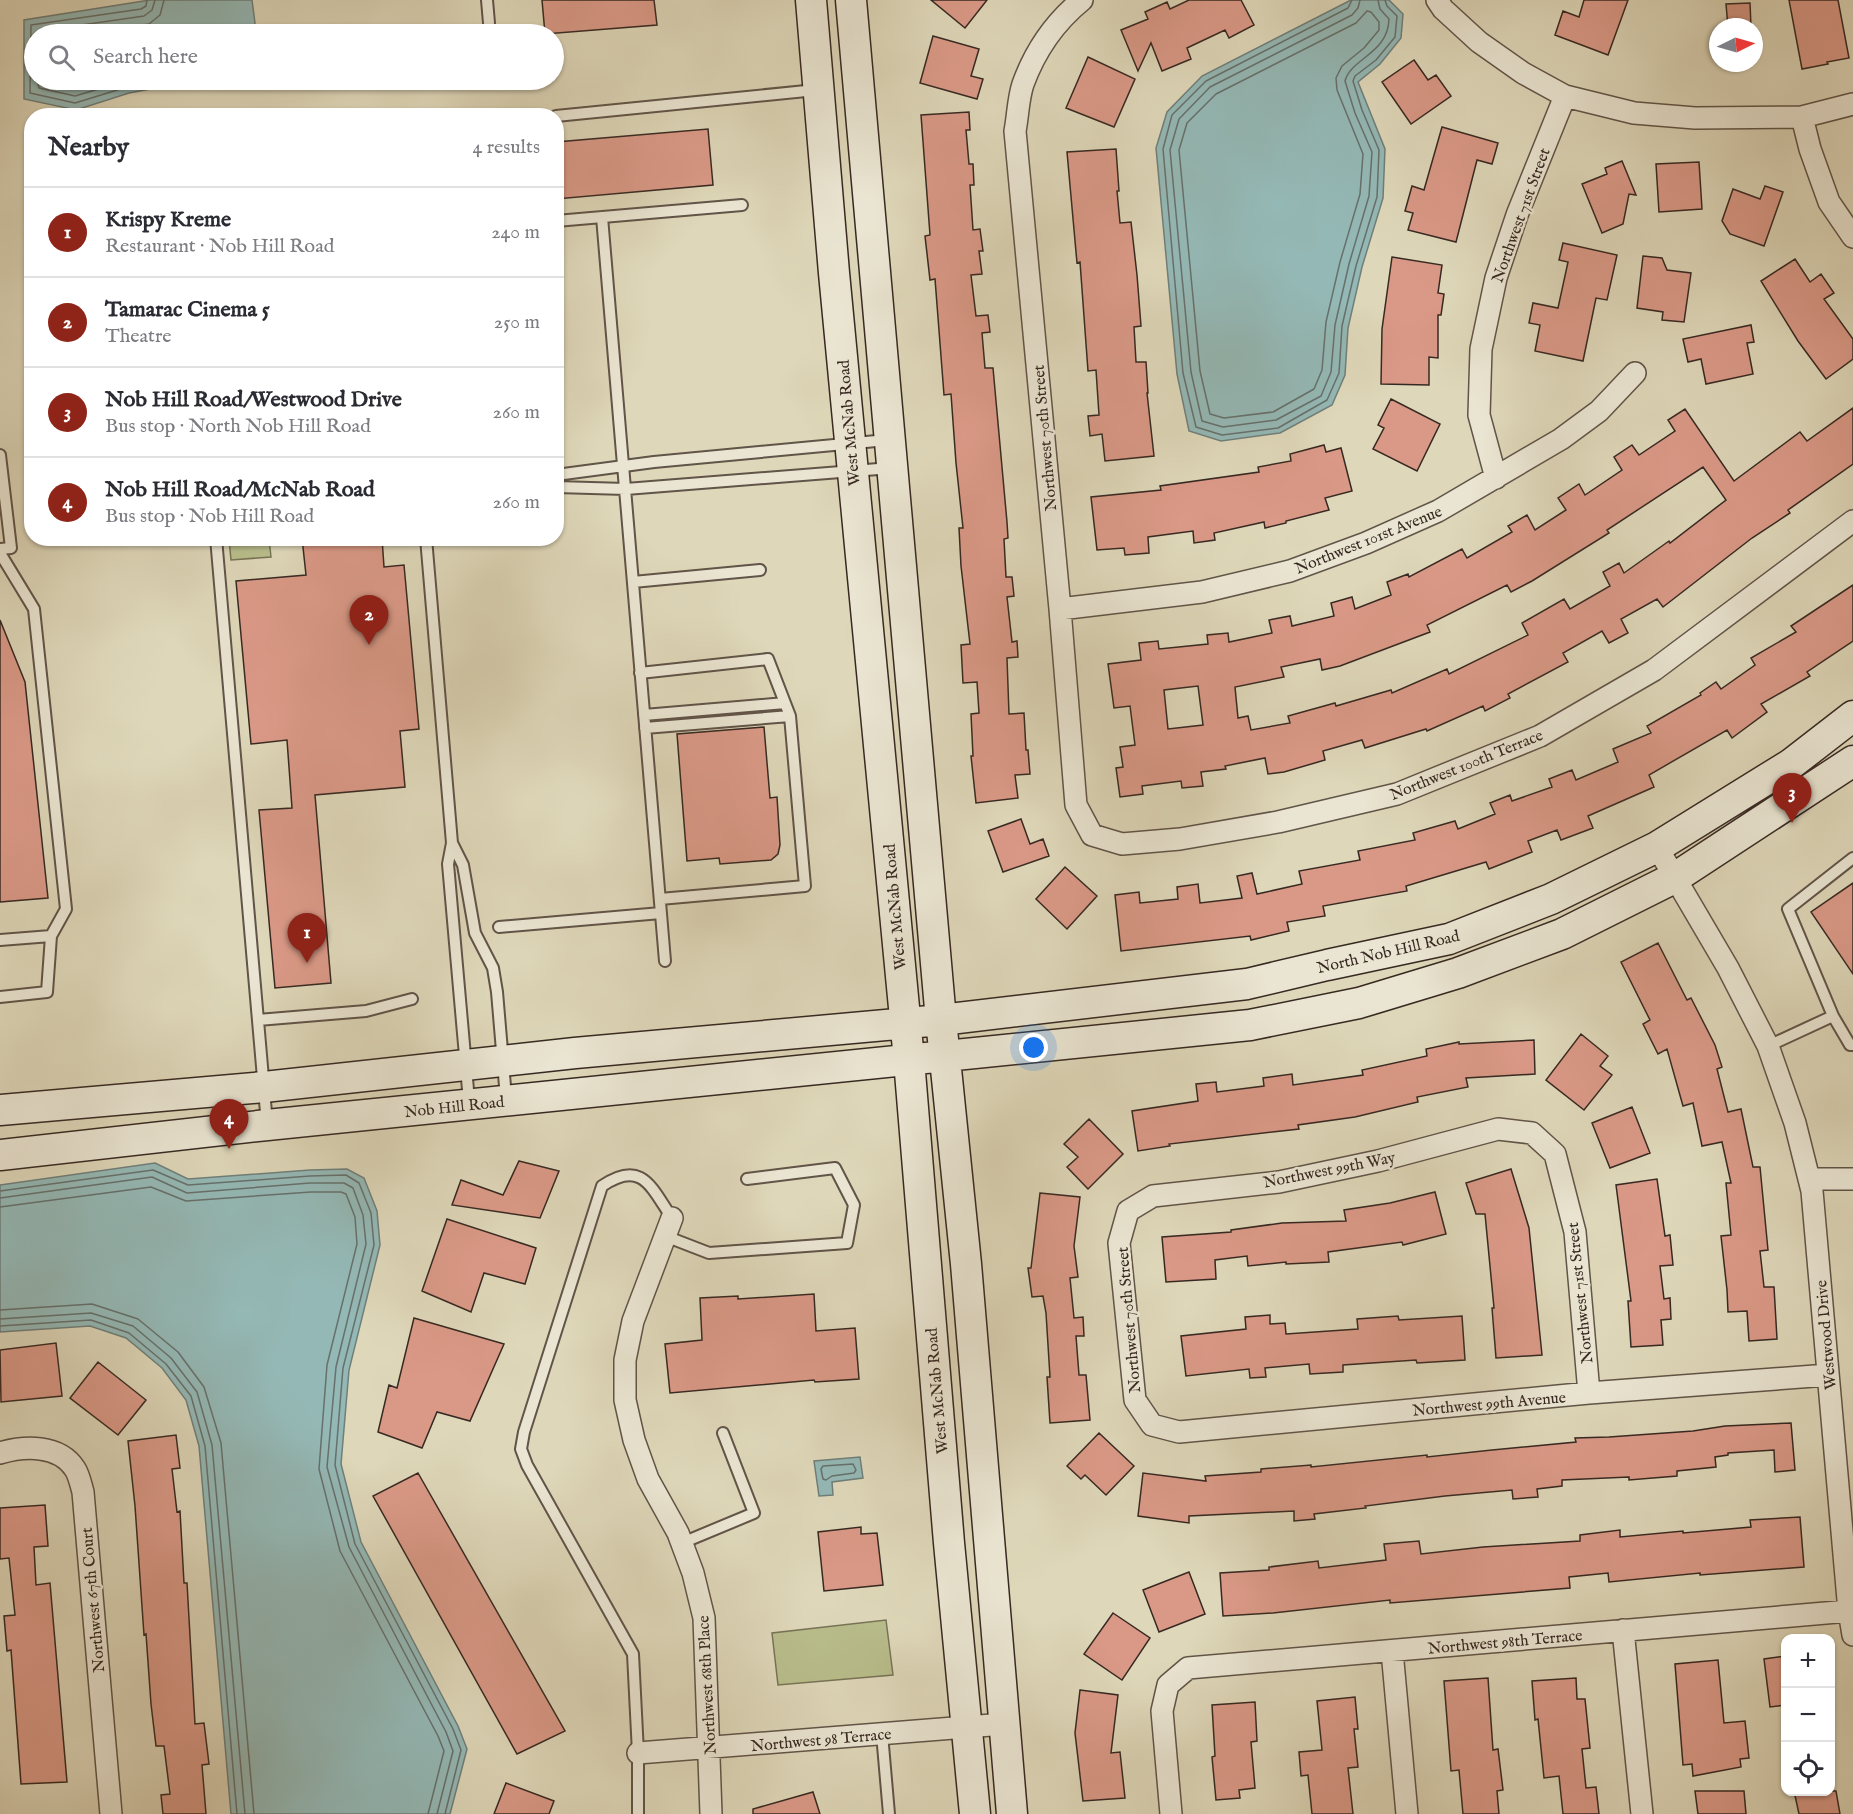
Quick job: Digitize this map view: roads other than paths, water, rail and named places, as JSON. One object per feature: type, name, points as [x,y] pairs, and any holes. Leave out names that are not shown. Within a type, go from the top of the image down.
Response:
[{"type":"main road","name":"West McNab Road","points":[[811,0],[851,457],[909,1060],[947,1519],[975,1814]]},
{"type":"main road","points":[[851,0],[940,1020],[966,1264],[1012,1814]]},
{"type":"main road","name":"North Nob Hill Road","points":[[905,1023],[1247,984],[1449,939],[1551,899],[1657,847],[1791,764],[1853,716]]},
{"type":"main road","points":[[944,1055],[1250,1025],[1359,1003],[1458,973],[1562,934],[1676,877],[1853,761]]},
{"type":"main road","points":[[0,1110],[264,1087],[504,1060],[905,1023]]},
{"type":"main road","name":"Nob Hill Road","points":[[0,1155],[944,1055]]},
{"type":"street","name":"Northwest 70th Street","points":[[1082,0],[1042,42],[1023,86],[1015,131],[1076,805],[1092,835]]},
{"type":"street","points":[[1437,0],[1443,9],[1479,42],[1523,73],[1565,96],[1634,113],[1695,118],[1802,117],[1853,104]]},
{"type":"street","name":"Northwest 71st Street","points":[[1496,478],[1479,415],[1481,349],[1496,278],[1517,215],[1565,96]]},
{"type":"street","points":[[1802,117],[1810,149],[1829,202],[1853,237]]},
{"type":"street","name":"Northwest 101st Avenue","points":[[1060,609],[1203,592],[1290,571],[1366,543],[1438,511],[1571,432],[1599,411],[1635,373]]},
{"type":"street","name":"Northwest 100th Terrace","points":[[1092,835],[1122,844],[1180,839],[1278,822],[1396,794],[1540,736],[1654,670],[1853,521]]},
{"type":"street","name":"Westwood Drive","points":[[1657,847],[1728,968],[1768,1046],[1795,1123],[1812,1191],[1853,1635]]},
{"type":"street","name":"Northwest 99th Way","points":[[1128,1211],[1153,1196],[1279,1182],[1378,1161],[1498,1129],[1532,1133]]},
{"type":"street","name":"Northwest 71st Street","points":[[1532,1133],[1555,1154],[1575,1232],[1589,1393]]},
{"type":"street","points":[[1809,1179],[1853,1179]]},
{"type":"street","name":"Northwest 70th Street","points":[[1128,1211],[1119,1243],[1135,1400],[1152,1425]]},
{"type":"street","name":"Northwest 68th Place","points":[[669,1227],[633,1321],[625,1360],[625,1400],[634,1440],[648,1479],[678,1533],[693,1573],[704,1618],[711,1814]]},
{"type":"street","name":"Northwest 99th Avenue","points":[[1152,1425],[1179,1432],[1589,1393],[1828,1376]]},
{"type":"street","name":"Northwest 67th Court","points":[[0,1453],[18,1448],[39,1448],[63,1457],[76,1469],[83,1492],[111,1814]]},
{"type":"street","name":"Northwest 98th Terrace","points":[[1171,1814],[1162,1711],[1168,1685],[1188,1668],[1849,1611]]},
{"type":"street","points":[[1623,1630],[1642,1814]]},
{"type":"street","points":[[1392,1651],[1407,1814]]},
{"type":"street","name":"Northwest 98 Terrace","points":[[638,1753],[1004,1724]]},
{"type":"lane","points":[[487,0],[489,22]]},
{"type":"lane","points":[[564,115],[819,90]]},
{"type":"lane","points":[[564,221],[742,205]]},
{"type":"lane","points":[[602,217],[665,961]]},
{"type":"lane","points":[[564,473],[623,466],[890,454]]},
{"type":"lane","points":[[564,487],[626,489],[851,457],[890,454]]},
{"type":"lane","points":[[0,455],[2,488],[11,548],[0,551],[34,609],[66,909],[51,936],[46,992],[0,997]]},
{"type":"lane","points":[[217,546],[267,1125]]},
{"type":"lane","points":[[427,546],[452,843],[448,864],[469,1105]]},
{"type":"lane","points":[[633,582],[760,570]]},
{"type":"lane","points":[[640,673],[768,659],[790,716],[804,886],[660,899]]},
{"type":"lane","points":[[644,715],[785,703]]},
{"type":"lane","points":[[645,728],[790,716]]},
{"type":"lane","points":[[452,843],[463,865],[475,933],[493,968],[504,1060],[506,1101]]},
{"type":"lane","points":[[1853,858],[1788,909],[1833,1016],[1850,1045],[1853,1045]]},
{"type":"lane","points":[[499,927],[661,913]]},
{"type":"lane","points":[[0,940],[51,936]]},
{"type":"lane","points":[[258,1020],[366,1011],[412,999]]},
{"type":"lane","points":[[1768,1046],[1833,1016]]},
{"type":"lane","points":[[638,1814],[638,1753],[633,1654],[527,1465],[521,1449],[524,1432],[602,1186],[616,1177],[630,1174],[648,1182],[669,1227],[709,1253],[847,1243],[854,1205],[835,1168],[747,1179]]},
{"type":"lane","points":[[682,1543],[754,1513],[723,1433]]},
{"type":"lane","points":[[882,1734],[889,1814]]},
{"type":"water","points":[[150,0],[252,0],[255,23],[24,24],[24,20]]},
{"type":"water","points":[[1351,0],[1389,0],[1403,14],[1401,38],[1380,64],[1358,82],[1385,149],[1383,198],[1362,267],[1348,328],[1345,375],[1332,405],[1280,433],[1221,441],[1189,431],[1177,374],[1156,148],[1167,112],[1202,76]]},
{"type":"water","points":[[24,90],[145,90],[82,108],[67,108],[24,99]]},
{"type":"water","points":[[155,1163],[188,1179],[347,1169],[364,1178],[377,1211],[380,1245],[349,1370],[341,1464],[361,1542],[458,1726],[467,1749],[450,1814],[231,1814],[199,1446],[186,1400],[162,1368],[126,1338],[90,1326],[0,1332],[0,1185]]},
{"type":"water","points":[[860,1457],[863,1478],[832,1482],[833,1495],[819,1496],[814,1461]]},
{"type":"place","name":"Tamarac Cinema 5","points":[[369,645]]},
{"type":"place","name":"Nob Hill Road/Westwood Drive","points":[[1792,823]]},
{"type":"place","name":"Krispy Kreme","points":[[307,963]]},
{"type":"place","name":"Nob Hill Road/McNab Road","points":[[229,1149]]}]
